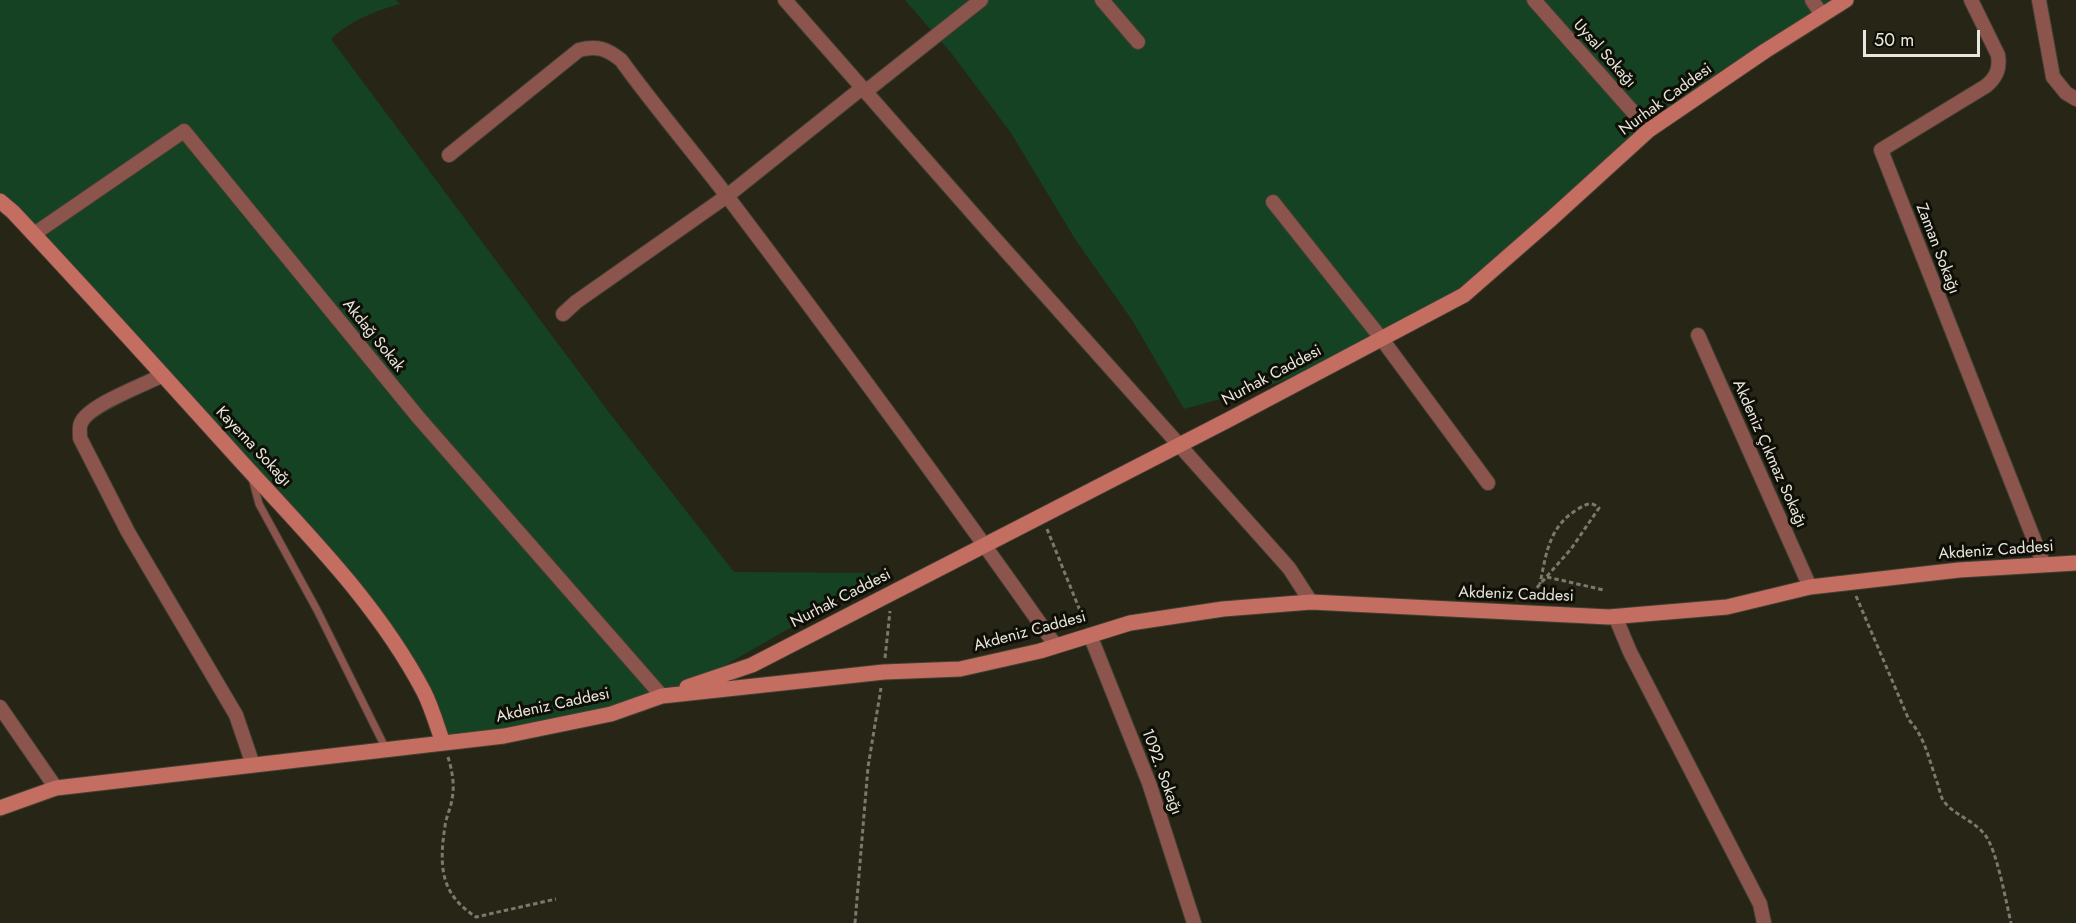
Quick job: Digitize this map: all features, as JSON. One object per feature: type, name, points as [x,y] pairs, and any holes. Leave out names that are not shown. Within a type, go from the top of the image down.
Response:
[{"type":"street","points":[[785,0],[1289,568],[1311,602]]},
{"type":"street","points":[[563,314],[576,302],[727,196],[981,0]]},
{"type":"street","points":[[1102,0],[1138,42]]},
{"type":"street","name":"Uysal Sokağı","points":[[1534,0],[1649,130]]},
{"type":"street","points":[[1812,0],[1822,15]]},
{"type":"street","name":"Nurhak Caddesi","points":[[662,696],[752,665],[1464,295],[1649,130],[1846,0]]},
{"type":"street","name":"Zaman Sokağı","points":[[1971,0],[1998,55],[1999,64],[1993,80],[1881,150],[2044,565]]},
{"type":"street","points":[[2039,0],[2053,76],[2066,93],[2076,99]]},
{"type":"street","points":[[449,155],[579,50],[592,46],[610,51],[621,60],[727,196],[985,545],[1056,646]]},
{"type":"street","name":"Akdağ Sokak","points":[[34,234],[184,131],[418,417],[662,696]]},
{"type":"street","name":"Kayema Sokağı","points":[[0,201],[34,234],[318,543],[389,634],[424,693],[443,743]]},
{"type":"street","points":[[1273,202],[1381,338],[1488,483]]},
{"type":"street","name":"Akdeniz Çıkmaz Sokağı","points":[[1698,335],[1810,587]]},
{"type":"street","points":[[164,375],[90,412],[81,423],[80,438],[128,531],[236,715],[253,765]]},
{"type":"street","name":"Akdeniz Caddesi","points":[[0,808],[56,788],[504,736],[611,714],[662,696],[884,672],[960,669],[1056,646],[1141,621],[1223,609],[1311,602],[1460,611],[1615,616],[1727,607],[1810,587],[1959,570],[2076,563]]},
{"type":"street","points":[[1615,616],[1630,652],[1760,904],[1764,923]]},
{"type":"street","name":"1092. Sokağı","points":[[1090,635],[1149,783],[1194,923]]},
{"type":"street","points":[[0,707],[56,788]]},
{"type":"lane","points":[[249,470],[263,514],[318,610],[387,749]]},
{"type":"path","points":[[1591,503],[1597,505],[1599,508],[1547,577],[1540,584],[1549,541],[1557,526],[1584,505],[1591,503]]},
{"type":"path","points":[[1042,515],[1090,635]]},
{"type":"path","points":[[1547,577],[1604,590]]},
{"type":"path","points":[[1850,583],[1909,720],[1924,740],[1943,800],[1958,814],[1975,824],[1986,836],[1993,850],[2011,923]]},
{"type":"path","points":[[855,923],[868,768],[884,672],[892,594]]},
{"type":"path","points":[[443,743],[452,770],[453,798],[445,825],[442,868],[453,897],[463,908],[476,916],[556,899]]},
{"type":"green space","points":[[0,0],[396,0],[400,4],[363,17],[331,39],[611,415],[734,572],[886,573],[666,699],[445,744],[400,647],[0,201]]},
{"type":"green space","points":[[905,0],[1844,0],[1661,122],[1461,292],[1308,371],[1268,386],[1184,409],[1132,320],[1075,239],[1011,133],[952,54]]}]
